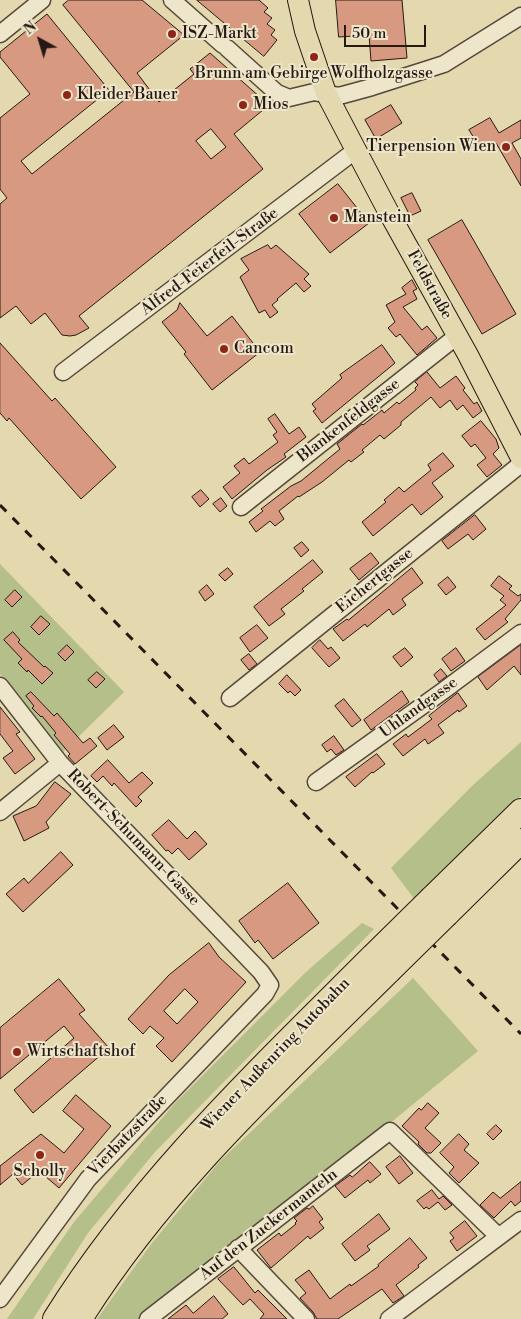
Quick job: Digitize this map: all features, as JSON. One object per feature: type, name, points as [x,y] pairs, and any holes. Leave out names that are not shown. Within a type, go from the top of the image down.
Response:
[{"type":"highway","name":"Wiener Außenring Autobahn","points":[[440,906],[521,811]]},
{"type":"highway","name":"Wiener Außenring Autobahn","points":[[55,1319],[101,1250],[178,1156],[243,1086],[381,963],[440,906],[521,841]]},
{"type":"highway","name":"Wiener Außenring Autobahn","points":[[80,1319],[136,1238],[194,1170],[381,963]]},
{"type":"main road","name":"Feldstraße","points":[[298,0],[305,31],[326,93],[521,458]]},
{"type":"street","points":[[0,34],[42,0]]},
{"type":"street","points":[[172,0],[277,93],[289,98],[314,92],[339,96],[444,64],[521,16]]},
{"type":"street","name":"Alfred-Feierfeil-Straße","points":[[63,372],[356,150]]},
{"type":"street","name":"Blankenfeldgasse","points":[[241,507],[457,336]]},
{"type":"street","name":"Eichertgasse","points":[[230,698],[521,464]]},
{"type":"street","name":"Uhlandgasse","points":[[316,782],[436,697],[521,633]]},
{"type":"street","name":"Robert-Schumann-Gasse","points":[[0,686],[60,763],[261,972],[270,985]]},
{"type":"street","points":[[0,812],[60,763]]},
{"type":"street","name":"Vierbatzstraße","points":[[0,1299],[88,1179],[265,994],[270,985]]},
{"type":"street","name":"Auf den Zuckermanteln","points":[[148,1319],[390,1131],[498,1236]]},
{"type":"street","points":[[390,1319],[521,1220]]},
{"type":"street","points":[[238,1248],[306,1319]]},
{"type":"green space","points":[[0,564],[124,692],[62,753],[0,674]]},
{"type":"green space","points":[[521,742],[521,796],[415,900],[391,868],[473,785]]},
{"type":"green space","points":[[362,923],[374,929],[155,1152],[88,1233],[33,1319],[7,1319],[74,1222],[175,1103],[306,972]]},
{"type":"green space","points":[[413,978],[478,1051],[238,1248],[139,1319],[97,1319],[152,1243],[220,1161]]},
{"type":"building","points":[[69,0],[142,0],[184,35],[137,73],[159,102],[194,74],[190,69],[210,53],[269,105],[234,134],[263,169],[79,316],[89,328],[70,336],[62,335],[45,313],[31,324],[16,306],[0,318],[0,204],[7,198],[0,189],[0,118],[30,94],[0,57],[0,52],[47,14],[109,90],[21,161],[32,174],[134,92],[63,5]],"holes":[[[211,129],[226,147],[211,159],[196,141]]]},
{"type":"building","points":[[197,0],[259,0],[268,8],[264,12],[272,18],[267,24],[275,30],[271,35],[277,40],[264,56]]},
{"type":"building","points":[[336,0],[402,0],[407,58],[371,61],[369,35],[339,37]]},
{"type":"building","points":[[391,105],[402,123],[376,139],[365,120]]},
{"type":"building","name":"Tierpension Wien","points":[[490,118],[499,133],[521,120],[521,138],[512,143],[521,159],[521,186],[496,143],[482,151],[469,130]]},
{"type":"building","name":"Manstein","points":[[338,184],[369,223],[330,253],[299,214]]},
{"type":"building","points":[[412,193],[421,211],[410,216],[401,198]]},
{"type":"building","points":[[462,220],[516,314],[482,334],[428,240]]},
{"type":"building","points":[[268,245],[271,249],[276,245],[309,274],[304,279],[311,286],[304,292],[296,283],[272,305],[278,312],[270,318],[265,310],[259,313],[240,277],[249,270],[241,259]]},
{"type":"building","points":[[412,280],[417,289],[413,291],[417,299],[403,307],[422,330],[427,326],[437,338],[417,355],[400,334],[396,337],[388,328],[395,322],[386,305],[406,294],[402,288]]},
{"type":"building","name":"Cancom","points":[[180,303],[207,336],[232,316],[260,352],[212,390],[184,354],[186,352],[162,322],[177,310]]},
{"type":"building","points":[[0,343],[52,401],[55,398],[116,467],[81,499],[9,418],[7,421],[0,413]]},
{"type":"building","points":[[382,345],[395,363],[322,423],[313,411],[316,409],[312,404],[342,378],[340,375]]},
{"type":"building","points":[[427,372],[440,388],[456,376],[465,388],[463,390],[474,404],[477,402],[482,411],[473,418],[463,405],[457,410],[450,400],[440,408],[431,397],[384,439],[380,435],[362,450],[364,452],[351,462],[349,460],[322,482],[298,496],[279,511],[284,519],[275,526],[270,521],[256,532],[249,522],[263,511],[261,509],[291,486],[301,481],[340,449],[337,444],[362,424],[382,410],[384,413],[397,402],[399,404],[416,390],[415,388],[418,385],[415,382]]},
{"type":"building","points":[[275,414],[289,434],[299,427],[306,437],[284,454],[286,457],[232,499],[223,487],[240,473],[234,466],[244,458],[249,464],[278,442],[273,435],[277,432],[268,419]]},
{"type":"building","points":[[481,421],[496,439],[499,448],[493,454],[502,465],[487,477],[477,465],[486,458],[475,444],[471,447],[462,436]]},
{"type":"building","points":[[443,453],[454,466],[432,483],[443,497],[421,515],[412,504],[373,536],[362,522],[386,502],[384,500],[399,487],[404,492],[431,470],[428,465]]},
{"type":"building","points":[[201,490],[209,499],[200,507],[192,497]]},
{"type":"building","points":[[221,498],[227,506],[220,512],[213,504]]},
{"type":"building","points":[[475,515],[486,529],[473,540],[468,534],[448,549],[442,541]]},
{"type":"building","points":[[302,542],[309,550],[301,557],[294,548]]},
{"type":"building","points":[[371,553],[379,563],[359,580],[350,569]]},
{"type":"building","points":[[313,560],[323,572],[302,589],[304,591],[281,609],[285,614],[269,626],[254,607]]},
{"type":"building","points":[[228,568],[233,574],[225,581],[219,575]]},
{"type":"building","points":[[412,568],[423,583],[402,599],[406,605],[393,615],[389,609],[367,627],[365,624],[343,641],[333,629],[348,620]]},
{"type":"building","points":[[499,576],[512,586],[509,589],[518,596],[521,594],[521,600],[505,619],[508,622],[485,640],[476,629],[506,605],[500,600],[504,596],[491,586]]},
{"type":"building","points":[[448,577],[456,587],[446,595],[438,585]]},
{"type":"building","points":[[207,585],[214,594],[205,601],[199,592]]},
{"type":"building","points":[[15,590],[22,597],[12,607],[5,600]]},
{"type":"building","points":[[41,616],[50,624],[39,635],[31,627]]},
{"type":"building","points":[[257,625],[268,638],[250,652],[240,638]]},
{"type":"building","points":[[13,632],[20,640],[18,642],[53,673],[42,684],[18,663],[22,659],[4,640]]},
{"type":"building","points":[[320,640],[328,649],[331,647],[340,658],[329,667],[312,648]]},
{"type":"building","points":[[67,645],[74,652],[65,661],[58,654]]},
{"type":"building","points":[[521,645],[521,675],[514,666],[487,690],[478,677]]},
{"type":"building","points":[[405,648],[413,657],[401,667],[393,657]]},
{"type":"building","points":[[456,648],[465,661],[451,671],[442,659]]},
{"type":"building","points":[[249,654],[257,664],[249,670],[241,660]]},
{"type":"building","points":[[441,669],[447,676],[439,682],[434,675]]},
{"type":"building","points":[[97,672],[105,679],[96,688],[88,680]]},
{"type":"building","points":[[287,675],[301,690],[295,696],[290,691],[288,693],[279,684]]},
{"type":"building","points":[[402,691],[409,702],[371,730],[364,720]]},
{"type":"building","points":[[31,692],[54,716],[57,713],[83,743],[90,738],[97,746],[75,764],[68,756],[70,754],[54,735],[56,733],[42,716],[32,708],[34,706],[26,696]]},
{"type":"building","points":[[458,693],[467,706],[459,712],[458,710],[438,725],[444,733],[428,744],[425,739],[403,756],[393,744],[406,734],[408,737],[432,719],[429,716]]},
{"type":"building","points":[[344,699],[361,720],[352,727],[335,706]]},
{"type":"building","points":[[0,707],[20,732],[16,734],[35,759],[15,774],[3,758],[13,751],[0,734]]},
{"type":"building","points":[[114,725],[124,737],[107,750],[98,738]]},
{"type":"building","points":[[334,736],[344,750],[336,755],[331,749],[327,752],[322,745]]},
{"type":"building","points":[[377,754],[385,764],[372,772],[355,787],[346,777]]},
{"type":"building","points":[[108,760],[129,783],[142,772],[153,783],[138,797],[142,801],[136,807],[114,783],[112,786],[103,776],[97,782],[91,776]]},
{"type":"building","points":[[55,782],[71,794],[46,822],[49,828],[24,841],[13,816],[36,806]]},
{"type":"building","points":[[169,820],[187,839],[195,831],[207,844],[189,860],[178,848],[172,854],[168,850],[166,851],[152,835]]},
{"type":"building","points":[[61,852],[73,865],[23,912],[6,894],[24,878],[28,883]]},
{"type":"building","points":[[288,883],[319,923],[273,959],[258,940],[255,943],[239,921]]},
{"type":"building","points":[[209,943],[219,957],[246,982],[172,1062],[156,1046],[164,1038],[150,1026],[143,1034],[128,1019],[169,975]],"holes":[[[185,989],[198,1002],[177,1024],[164,1011]]]},
{"type":"building","points":[[59,979],[85,1010],[79,1014],[109,1048],[33,1113],[14,1090],[74,1038],[64,1026],[0,1079],[0,1028]]},
{"type":"building","points":[[76,1095],[111,1126],[59,1188],[39,1171],[22,1185],[13,1174],[0,1185],[0,1166],[41,1134],[64,1153],[84,1129],[63,1111]]},
{"type":"building","points":[[428,1103],[439,1113],[425,1128],[441,1143],[431,1153],[427,1153],[418,1144],[419,1142],[402,1126],[419,1108],[421,1110]]},
{"type":"building","points":[[496,1125],[502,1131],[493,1140],[487,1134]]},
{"type":"building","points":[[459,1134],[469,1144],[464,1150],[479,1163],[459,1183],[449,1173],[454,1167],[440,1153]]},
{"type":"building","points":[[400,1156],[413,1173],[399,1184],[386,1167]]},
{"type":"building","points":[[370,1162],[381,1174],[370,1183],[368,1180],[345,1198],[335,1186],[350,1175],[352,1177]]},
{"type":"building","points":[[521,1182],[521,1201],[515,1206],[511,1201],[494,1218],[480,1205],[493,1192],[500,1198]]},
{"type":"building","points":[[432,1190],[439,1199],[443,1196],[452,1205],[445,1210],[438,1202],[429,1209],[426,1207],[424,1209],[417,1201]]},
{"type":"building","points":[[313,1206],[323,1219],[319,1222],[324,1228],[310,1239],[308,1236],[271,1268],[257,1250],[279,1233],[281,1236],[296,1224],[297,1221],[294,1218],[307,1208],[309,1209]]},
{"type":"building","points":[[379,1214],[390,1229],[367,1246],[370,1250],[355,1261],[342,1244]]},
{"type":"building","points":[[465,1221],[477,1236],[457,1251],[450,1241],[454,1238],[450,1233]]},
{"type":"building","points":[[410,1238],[427,1258],[418,1265],[419,1267],[396,1285],[404,1296],[393,1303],[382,1289],[338,1319],[317,1319],[300,1298],[306,1293],[295,1280],[309,1270],[330,1299],[379,1266]]},
{"type":"building","points":[[234,1267],[255,1293],[258,1290],[287,1319],[260,1319],[264,1314],[250,1299],[243,1305],[218,1279]]},
{"type":"building","points":[[214,1296],[228,1314],[222,1319],[168,1319],[186,1305],[193,1313]]},
{"type":"railway","points":[[0,505],[521,1034]]},
{"type":"place","name":"ISZ-Markt","points":[[172,34]]},
{"type":"place","name":"Brunn am Gebirge Wolfholzgasse","points":[[314,57]]},
{"type":"place","name":"Kleider Bauer","points":[[67,95]]},
{"type":"place","name":"Mios","points":[[243,105]]},
{"type":"place","name":"Tierpension Wien","points":[[506,147]]},
{"type":"place","name":"Manstein","points":[[334,218]]},
{"type":"place","name":"Cancom","points":[[224,349]]},
{"type":"place","name":"Wirtschaftshof","points":[[17,1052]]},
{"type":"place","name":"Scholly","points":[[40,1155]]}]
